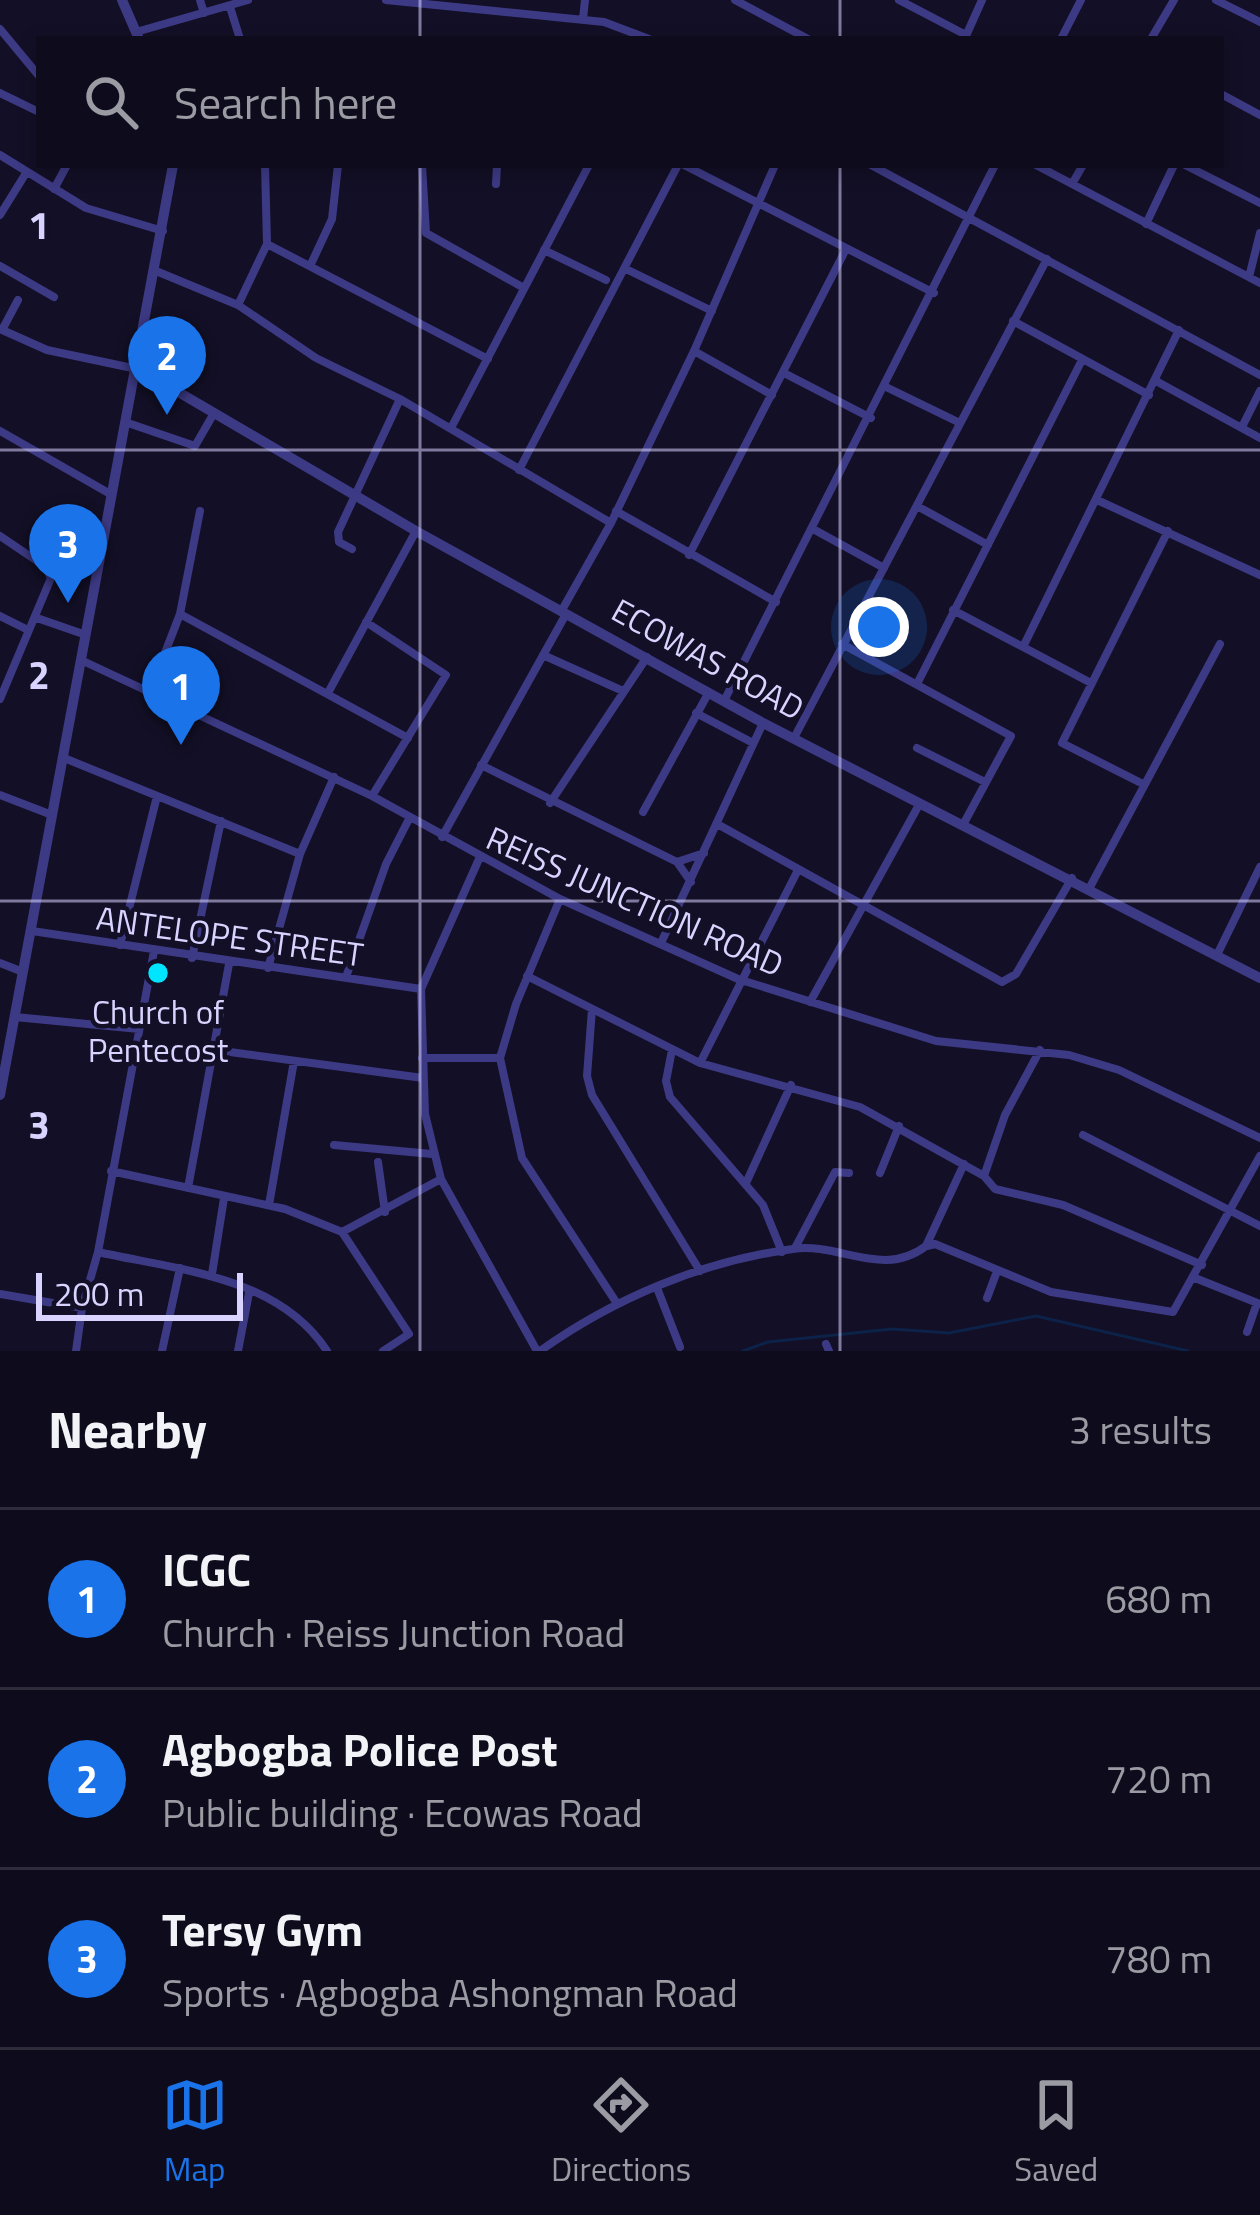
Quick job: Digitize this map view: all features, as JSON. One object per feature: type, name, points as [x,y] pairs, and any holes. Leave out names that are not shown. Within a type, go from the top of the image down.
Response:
[{"type":"street","points":[[122,0],[138,35],[248,0]]},
{"type":"street","points":[[200,0],[204,13]]},
{"type":"street","points":[[386,0],[583,19],[639,36]]},
{"type":"street","points":[[583,19],[584,0]]},
{"type":"street","points":[[735,0],[802,36]]},
{"type":"street","points":[[899,0],[963,36]]},
{"type":"street","points":[[965,36],[982,0]]},
{"type":"street","points":[[1063,36],[1081,0]]},
{"type":"street","points":[[1152,36],[1174,0]]},
{"type":"street","points":[[1216,0],[1260,22]]},
{"type":"street","points":[[230,7],[239,36]]},
{"type":"street","points":[[0,29],[36,72]]},
{"type":"street","points":[[0,93],[36,111]]},
{"type":"street","points":[[1224,96],[1260,115]]},
{"type":"street","points":[[0,155],[125,223],[163,231]]},
{"type":"street","points":[[55,189],[66,168]]},
{"type":"street","points":[[0,1095],[5,1043],[24,973],[173,168]]},
{"type":"street","points":[[238,305],[267,244],[265,168]]},
{"type":"street","points":[[311,264],[332,219],[338,168]]},
{"type":"street","points":[[422,168],[426,233],[524,287]]},
{"type":"street","points":[[496,184],[497,168]]},
{"type":"street","points":[[451,428],[587,168]]},
{"type":"street","points":[[519,470],[679,168]]},
{"type":"street","points":[[687,168],[934,293]]},
{"type":"street","points":[[442,837],[611,523],[775,168]]},
{"type":"street","points":[[877,168],[1260,375]]},
{"type":"street","points":[[724,701],[994,168]]},
{"type":"street","points":[[1042,168],[1260,283]]},
{"type":"street","points":[[1072,184],[1081,168]]},
{"type":"street","points":[[1146,224],[1173,168]]},
{"type":"street","points":[[1191,168],[1260,203]]},
{"type":"street","points":[[0,215],[26,173]]},
{"type":"street","points":[[1249,277],[1260,233]]},
{"type":"street","points":[[267,244],[488,359]]},
{"type":"street","points":[[688,555],[846,249]]},
{"type":"street","points":[[544,250],[606,280]]},
{"type":"street","points":[[794,738],[1047,259]]},
{"type":"street","points":[[0,266],[54,297]]},
{"type":"street","points":[[626,268],[712,311]]},
{"type":"street","points":[[156,271],[238,305],[316,358],[400,399],[611,523]]},
{"type":"street","points":[[18,300],[1,330],[47,350],[139,369]]},
{"type":"street","points":[[1013,321],[1149,395]]},
{"type":"street","points":[[1023,647],[1179,330]]},
{"type":"street","points":[[694,351],[772,394]]},
{"type":"street","points":[[918,682],[1082,360]]},
{"type":"street","name":"ECOWAS ROAD","points":[[139,369],[416,531],[764,723],[1260,978]]},
{"type":"street","points":[[784,374],[871,418]]},
{"type":"street","points":[[1156,381],[1260,438]]},
{"type":"street","points":[[886,386],[960,424]]},
{"type":"street","points":[[1241,428],[1260,391]]},
{"type":"street","points":[[352,549],[337,538],[400,399]]},
{"type":"street","points":[[128,423],[195,446],[214,413]]},
{"type":"street","points":[[0,431],[114,495]]},
{"type":"street","points":[[1097,500],[1260,575]]},
{"type":"street","points":[[917,506],[988,545]]},
{"type":"street","points":[[151,689],[180,614],[200,511]]},
{"type":"street","points":[[616,511],[776,602]]},
{"type":"street","points":[[813,529],[884,568]]},
{"type":"street","points":[[329,692],[416,531]]},
{"type":"street","points":[[1143,784],[1062,743],[1168,532]]},
{"type":"street","points":[[0,536],[51,573],[37,618],[0,699]]},
{"type":"street","points":[[953,610],[1091,683]]},
{"type":"street","points":[[180,614],[408,738]]},
{"type":"street","points":[[0,616],[28,630]]},
{"type":"street","points":[[37,618],[88,636]]},
{"type":"street","points":[[366,622],[446,675],[372,796]]},
{"type":"street","points":[[842,644],[1012,736],[964,823]]},
{"type":"street","points":[[1090,887],[1220,644]]},
{"type":"street","points":[[543,655],[622,691]]},
{"type":"street","points":[[550,803],[647,657]]},
{"type":"street","name":"REISS JUNCTION ROAD","points":[[83,661],[334,777],[560,899],[738,979],[936,1041],[1040,1050],[1119,1070],[1260,1138]]},
{"type":"street","points":[[643,812],[709,692]]},
{"type":"street","points":[[696,713],[753,743]]},
{"type":"street","points":[[662,943],[764,723]]},
{"type":"street","points":[[917,748],[985,782]]},
{"type":"street","points":[[64,758],[300,854]]},
{"type":"street","points":[[481,765],[676,862],[692,882]]},
{"type":"street","points":[[268,969],[300,854],[334,777]]},
{"type":"street","points":[[0,795],[53,815]]},
{"type":"street","points":[[120,945],[157,796]]},
{"type":"street","points":[[810,1002],[921,801]]},
{"type":"street","points":[[346,977],[386,864],[409,819]]},
{"type":"street","points":[[192,958],[221,821]]},
{"type":"street","points":[[719,825],[1002,982],[1016,974],[1072,878]]},
{"type":"street","points":[[676,862],[706,853]]},
{"type":"street","points":[[479,859],[421,989],[423,1078],[432,1154],[441,1179],[539,1351],[616,1302],[700,1271],[795,1248],[888,1261],[935,1244],[996,1274],[1052,1292],[1169,1312],[1176,1310],[1195,1278],[1260,1156]]},
{"type":"street","points":[[1217,955],[1260,867]]},
{"type":"street","points":[[700,1063],[738,979],[798,870]]},
{"type":"street","points":[[560,899],[527,976],[500,1058],[522,1158],[616,1302]]},
{"type":"street","name":"ANTELOPE STREET","points":[[32,931],[421,989]]},
{"type":"street","points":[[76,1351],[154,951]]},
{"type":"street","points":[[0,963],[24,973]]},
{"type":"street","points":[[188,1188],[229,964]]},
{"type":"street","points":[[527,976],[700,1063],[826,1094],[899,1126],[984,1176],[994,1189],[1063,1205],[1202,1265]]},
{"type":"street","points":[[592,1009],[587,1076],[592,1095],[700,1271]]},
{"type":"street","points":[[15,1017],[140,1029]]},
{"type":"street","points":[[215,1050],[423,1078]]},
{"type":"street","points":[[672,1050],[666,1081],[670,1097],[746,1183],[772,1223],[782,1252]]},
{"type":"street","points":[[984,1176],[1005,1115],[1040,1050]]},
{"type":"street","points":[[422,1058],[500,1058]]},
{"type":"street","points":[[269,1205],[294,1061]]},
{"type":"street","points":[[746,1183],[791,1085]]},
{"type":"street","points":[[880,1173],[899,1126]]},
{"type":"street","points":[[1083,1135],[1233,1208],[1260,1226]]},
{"type":"street","points":[[334,1145],[432,1154]]},
{"type":"street","points":[[378,1162],[385,1212]]},
{"type":"street","points":[[926,1246],[964,1164]]},
{"type":"street","points":[[111,1172],[269,1205],[342,1232],[409,1334],[383,1351]]},
{"type":"street","points":[[795,1248],[835,1172],[849,1173]]},
{"type":"street","points":[[342,1232],[441,1179]]},
{"type":"street","points":[[212,1274],[224,1198]]},
{"type":"street","points":[[98,1252],[212,1274],[298,1316],[327,1351]]},
{"type":"street","points":[[162,1351],[180,1268]]},
{"type":"street","points":[[987,1298],[996,1274]]},
{"type":"street","points":[[1195,1278],[1258,1304],[1247,1332]]},
{"type":"street","points":[[657,1288],[680,1347]]},
{"type":"street","points":[[238,1351],[249,1293]]},
{"type":"street","points":[[0,1294],[82,1308]]},
{"type":"waterway","points":[[743,1351],[768,1342],[892,1329],[949,1333],[1036,1316],[1188,1351]]},
{"type":"place","name":"Agbogba Police Post","points":[[167,415]]},
{"type":"place","name":"Tersy Gym","points":[[68,603]]},
{"type":"place","name":"ICGC","points":[[181,745]]},
{"type":"place","name":"Church of Pentecost","points":[[158,973]]}]
